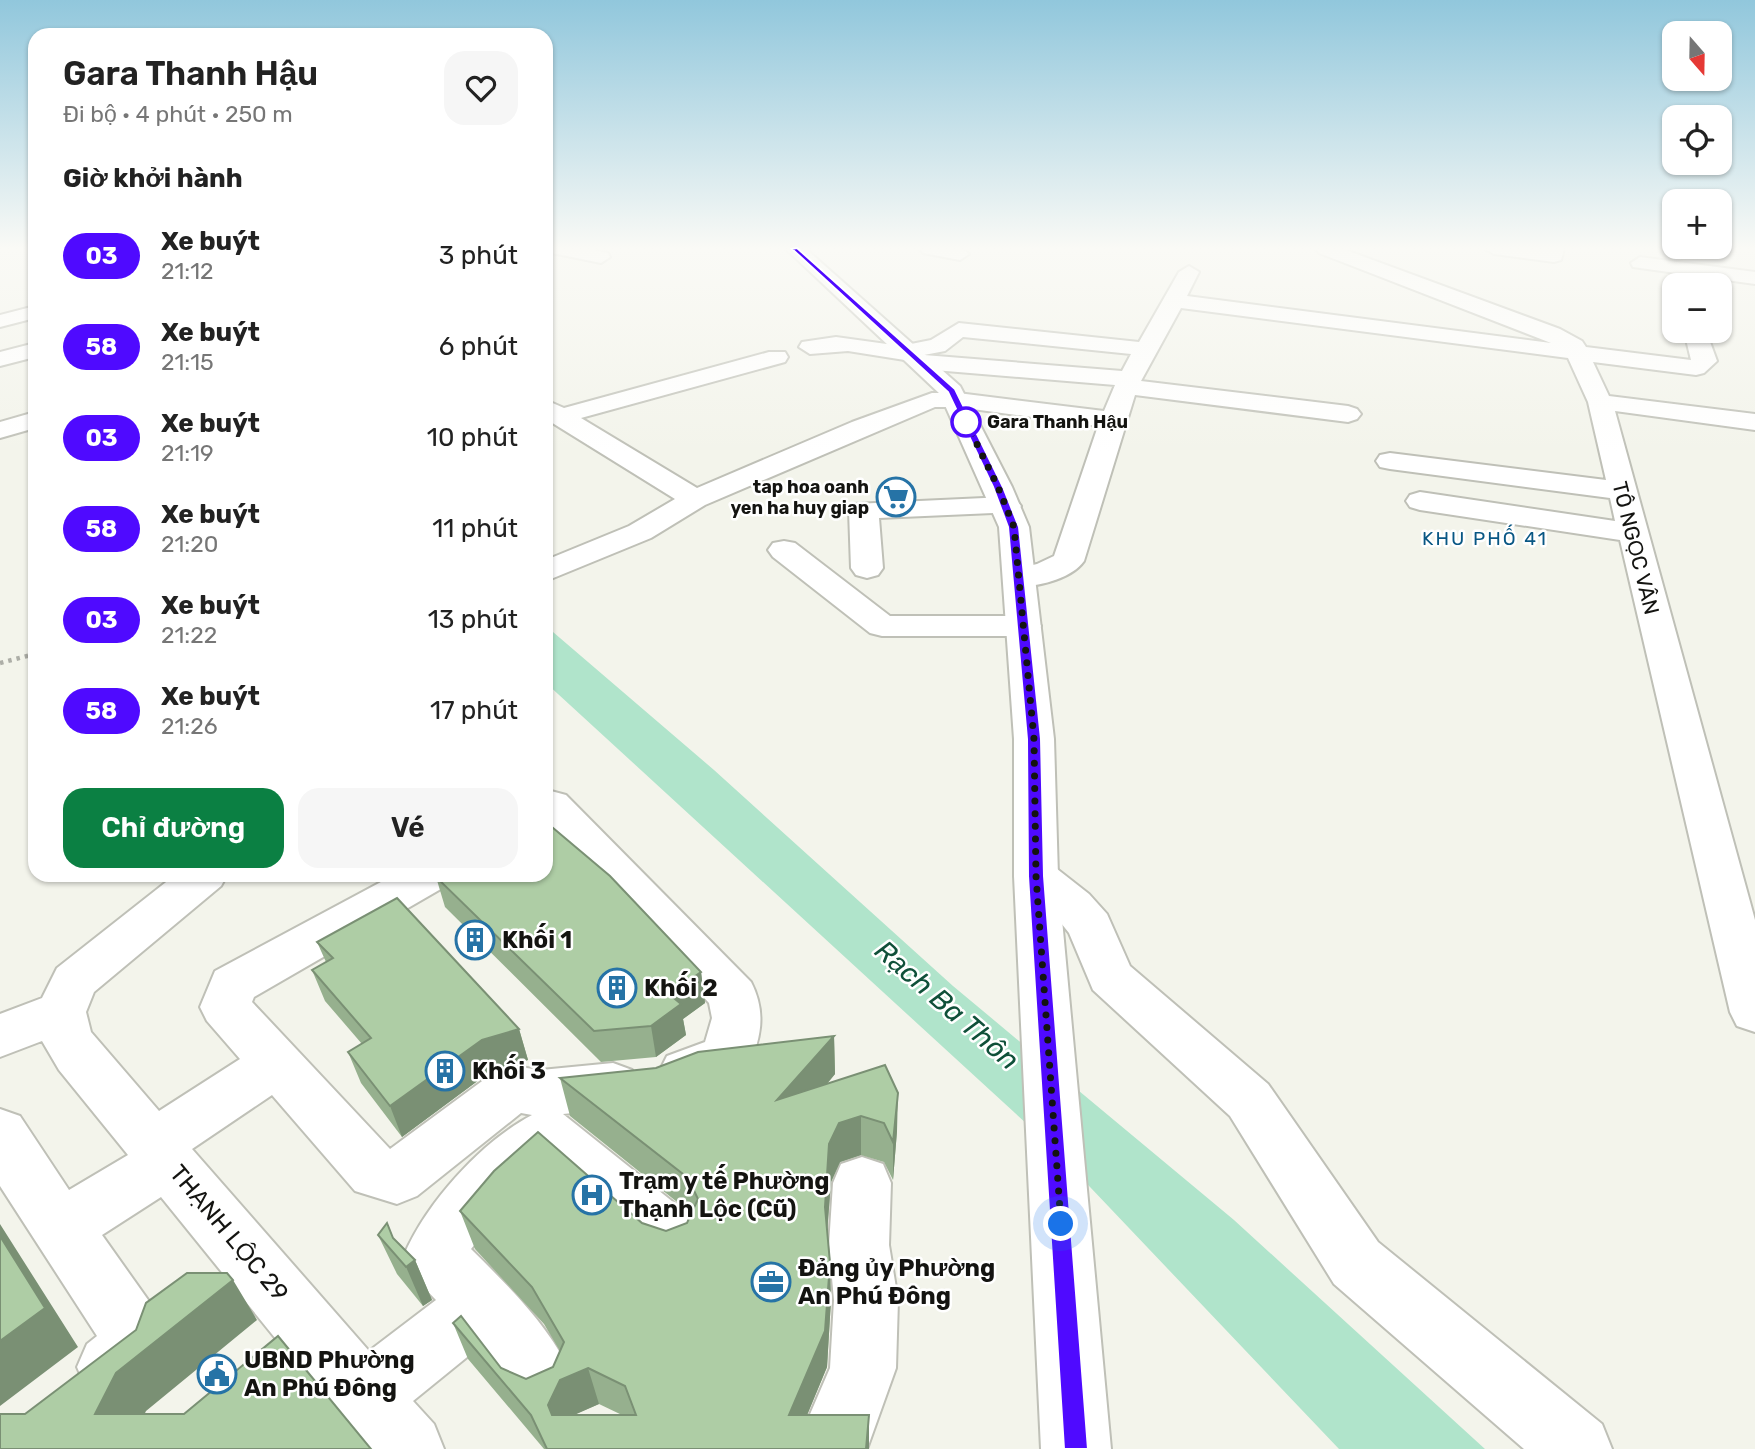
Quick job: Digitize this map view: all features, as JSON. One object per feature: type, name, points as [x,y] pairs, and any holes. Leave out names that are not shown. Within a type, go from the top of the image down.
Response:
[{"type":"street","points":[[0,321],[17,317]]},
{"type":"street","points":[[872,317],[915,355],[958,400],[1014,527],[1034,739],[1039,902],[1075,1430]]},
{"type":"street","points":[[1019,578],[1048,571],[1068,561],[1128,383],[1145,349],[1166,317]]},
{"type":"street","points":[[1299,317],[1696,368],[1705,361],[1699,343]]},
{"type":"street","points":[[1512,317],[1552,334],[1574,346],[1577,352]]},
{"type":"street","points":[[915,355],[937,346],[959,330],[1145,349]]},
{"type":"street","points":[[810,347],[835,342],[884,352],[1348,414]]},
{"type":"street","points":[[0,359],[28,352]]},
{"type":"street","name":"TÔ NGỌC VÂN","points":[[1577,352],[1600,402],[1755,1012]]},
{"type":"street","points":[[554,412],[777,357]]},
{"type":"street","points":[[553,568],[640,532],[695,499],[860,427],[932,400],[958,400],[1114,420]]},
{"type":"street","points":[[1600,402],[1755,422]]},
{"type":"street","points":[[554,412],[695,499]]},
{"type":"street","points":[[0,430],[28,422]]},
{"type":"street","points":[[1390,461],[1622,491]]},
{"type":"street","points":[[1420,501],[1632,533]]},
{"type":"street","points":[[867,568],[864,510],[1006,506]]},
{"type":"street","points":[[784,550],[882,626],[1024,626]]},
{"type":"street","points":[[407,882],[233,985],[225,1007],[375,1173],[397,1178],[512,1089],[541,1093],[663,1081],[727,1056],[737,1018],[733,996],[553,807]]},
{"type":"street","points":[[0,1036],[61,1012],[74,981],[196,882]]},
{"type":"street","points":[[1039,902],[1073,906],[1090,926],[1110,977],[1249,1100],[1356,1263],[1577,1449]]},
{"type":"street","name":"THẠNH LỘC 29","points":[[61,1012],[66,1038],[161,1152],[284,1344],[367,1395],[409,1449]]},
{"type":"street","points":[[61,1228],[278,1063]]},
{"type":"street","points":[[0,1133],[6,1147],[141,1344],[67,1401]]},
{"type":"street","points":[[540,1379],[482,1304],[435,1255],[449,1226],[476,1197],[494,1178],[549,1133],[672,1238]]},
{"type":"street","points":[[830,1449],[838,1437],[863,1368],[866,1300],[859,1245],[862,1183]]},
{"type":"street","points":[[367,1395],[482,1304]]},
{"type":"path","points":[[0,663],[28,656]]},
{"type":"water","name":"Rạch Ba Thôn","points":[[553,632],[714,770],[953,986],[1234,1220],[1485,1449],[1339,1449],[1052,1147],[553,689]]},
{"type":"building","points":[[553,828],[610,876],[701,972],[669,994],[681,1004],[651,1026],[594,1031],[441,882],[553,882]]},
{"type":"building","points":[[397,898],[519,1029],[482,1040],[390,1106],[348,1052],[371,1038],[312,970],[333,958],[317,942]]},
{"type":"building","points":[[834,1036],[777,1100],[885,1065],[898,1093],[893,1142],[884,1123],[861,1116],[839,1123],[829,1144],[825,1207],[830,1263],[825,1331],[789,1415],[869,1415],[866,1449],[547,1449],[531,1415],[453,1323],[461,1316],[501,1368],[526,1379],[553,1367],[564,1342],[532,1287],[460,1211],[494,1171],[538,1132],[642,1223],[666,1231],[687,1223],[698,1199],[688,1178],[560,1078],[656,1068],[698,1052]],"holes":[[[588,1368],[625,1386],[636,1415],[552,1415],[548,1405],[560,1380]]]},
{"type":"building","points":[[387,1223],[393,1238],[415,1260],[406,1267],[378,1235]]},
{"type":"building","points":[[0,1236],[45,1308],[0,1341]]},
{"type":"building","name":"UBND Phường An Phú Đông","points":[[187,1273],[227,1273],[233,1280],[116,1373],[95,1414],[184,1414],[278,1336],[371,1449],[0,1449],[0,1414],[25,1414],[136,1330],[146,1303]]},
{"type":"bus line","name":"03","points":[[871,317],[958,400],[1014,527],[1034,739],[1036,876],[1076,1449]]},
{"type":"place","name":"Gara Thanh Hậu","points":[[966,422]]},
{"type":"place","name":"tap hoa oanh yen ha huy giap","points":[[896,497]]},
{"type":"place","name":"Khối 1","points":[[475,940]]},
{"type":"place","name":"Khối 2","points":[[617,988]]},
{"type":"place","name":"Khối 3","points":[[445,1071]]},
{"type":"place","name":"Trạm y tế Phường Thạnh Lộc (Cũ)","points":[[592,1195]]},
{"type":"place","name":"Đảng ủy Phường An Phú Đông","points":[[771,1282]]},
{"type":"place","name":"UBND Phường An Phú Đông","points":[[217,1374]]},
{"type":"district","name":"KHU PHỐ 41","points":[[1485,538]]},
{"type":"route","points":[[966,422],[1014,527],[1034,739],[1036,876],[1061,1224]]}]
